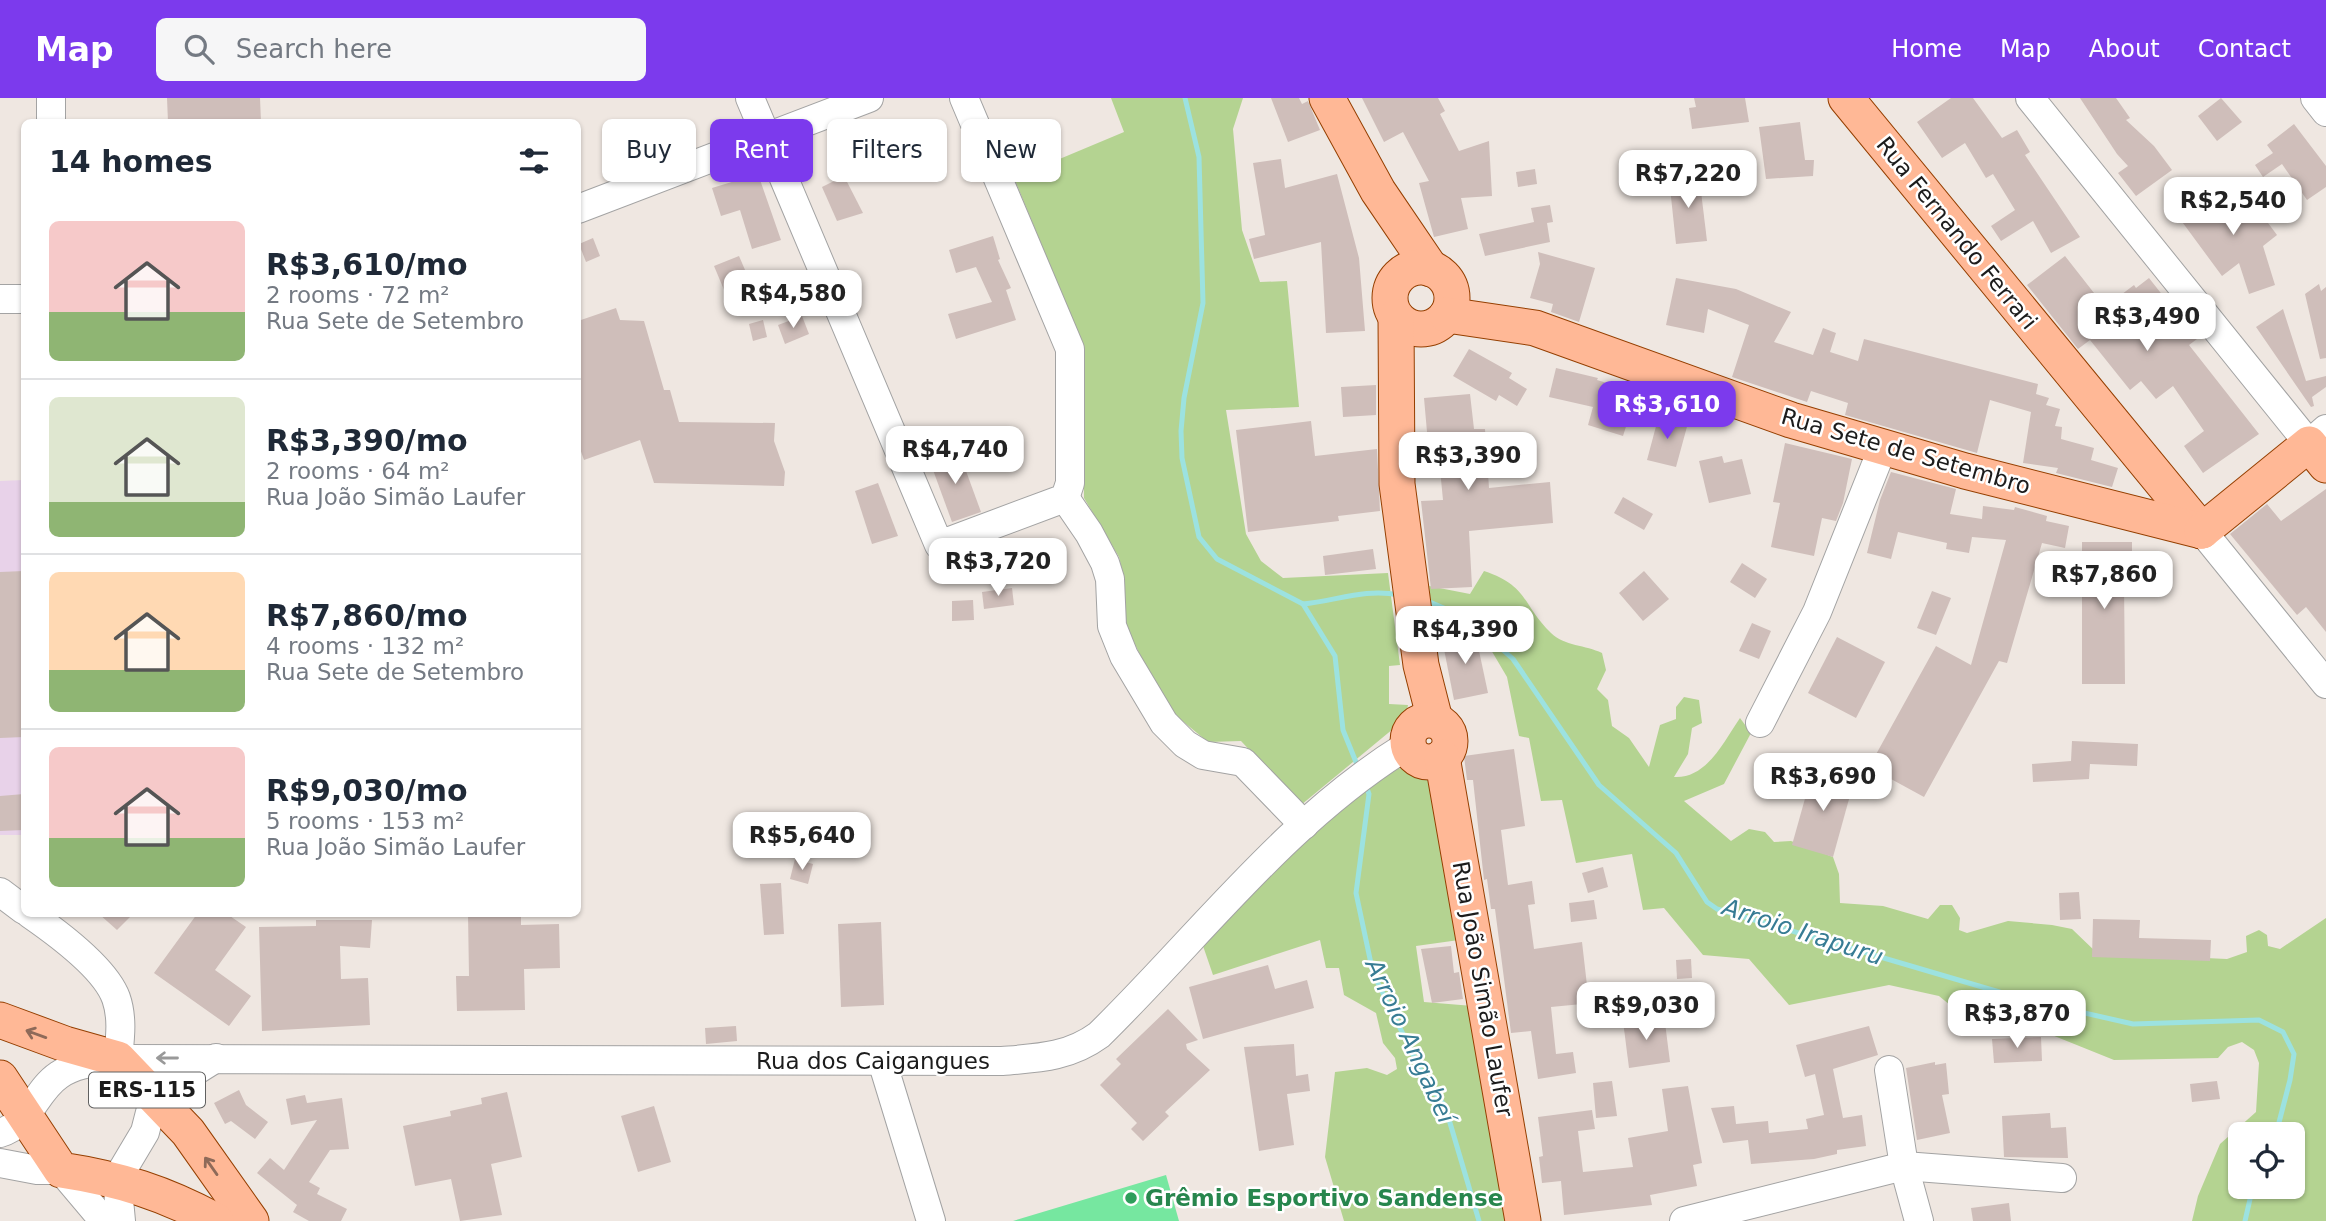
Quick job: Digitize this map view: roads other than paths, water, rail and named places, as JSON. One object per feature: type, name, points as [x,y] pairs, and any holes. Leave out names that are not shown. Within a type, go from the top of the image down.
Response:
[{"type":"main road","points":[[1327,98],[1378,191],[1451,291],[1451,306],[1439,321],[1397,412]]},
{"type":"main road","name":"Rua Fernando Ferrari","points":[[1846,98],[2202,531]]},
{"type":"main road","points":[[1378,191],[1394,300],[1397,484],[1422,665],[1411,737]]},
{"type":"main road","points":[[1394,300],[1409,269],[1436,272]]},
{"type":"main road","name":"Rua Sete de Setembro","points":[[1436,272],[1472,289],[1535,328],[1791,420],[2202,531]]},
{"type":"main road","points":[[1394,300],[1412,328],[1439,321]]},
{"type":"main road","name":"Rua Sete de Setembro","points":[[1439,321],[1535,328]]},
{"type":"main road","points":[[2202,531],[2320,446]]},
{"type":"main road","name":"Rua João Simão Laufer","points":[[1411,737],[1418,759],[1434,761],[1442,757],[1523,1221]]},
{"type":"main road","name":"ERS-115","points":[[0,1020],[65,1044],[118,1059],[188,1132],[251,1221]]},
{"type":"main road","points":[[0,1078],[13,1126],[61,1170],[117,1179],[160,1193],[216,1221]]},
{"type":"street","points":[[51,98],[51,119]]},
{"type":"street","points":[[750,98],[759,119]]},
{"type":"street","points":[[813,121],[869,98]]},
{"type":"street","points":[[964,98],[1070,349],[1070,483],[1065,498]]},
{"type":"street","points":[[2030,98],[2320,446]]},
{"type":"street","points":[[2315,98],[2326,112]]},
{"type":"street","points":[[581,208],[710,160]]},
{"type":"street","points":[[785,182],[939,545],[1065,498]]},
{"type":"street","points":[[0,299],[21,299]]},
{"type":"street","points":[[1760,723],[1817,612],[1883,447]]},
{"type":"street","points":[[1065,498],[1105,563],[1110,579],[1112,626],[1124,656],[1164,723],[1185,744],[1203,755],[1243,762],[1304,825]]},
{"type":"street","points":[[2202,531],[2326,684]]},
{"type":"street","name":"Rua dos Caigangues","points":[[118,1059],[1002,1061],[1045,1058],[1081,1048],[1130,1004],[1231,895],[1336,794],[1411,737]]},
{"type":"street","points":[[0,892],[21,908]]},
{"type":"street","points":[[13,1126],[57,1076],[75,1066],[118,1059],[121,1028],[116,997],[78,949],[34,917]]},
{"type":"street","points":[[121,1221],[117,1179],[145,1132],[153,1097],[216,1058]]},
{"type":"street","points":[[882,1061],[931,1221]]},
{"type":"street","points":[[1889,1070],[1904,1166],[1919,1221]]},
{"type":"street","points":[[0,1163],[37,1170],[61,1170],[103,1221]]},
{"type":"street","points":[[1684,1221],[1904,1166],[2062,1178]]},
{"type":"waterway","name":"Arroio Angabeí","points":[[1185,98],[1199,157],[1203,303],[1184,398],[1181,431],[1182,458],[1199,537],[1217,559],[1303,604],[1335,656],[1343,730],[1358,767]]},
{"type":"waterway","name":"Arroio Irapuru","points":[[1303,604],[1362,594],[1399,595]]},
{"type":"waterway","name":"Arroio Irapuru","points":[[1425,600],[1467,618],[1513,659],[1599,785],[1676,853],[1707,902],[1717,909],[2023,999],[2133,1024],[2259,1020],[2283,1032],[2294,1054],[2279,1122]]},
{"type":"waterway","name":"Arroio Angabeí","points":[[1366,786],[1369,794],[1356,893],[1373,973],[1427,1083],[1445,1106],[1479,1221]]},
{"type":"waterway","name":"Arroio Irapuru","points":[[2245,1221],[2250,1199]]},
{"type":"place","name":"Grêmio Esportivo Sandense","points":[[1131,1198]]}]
